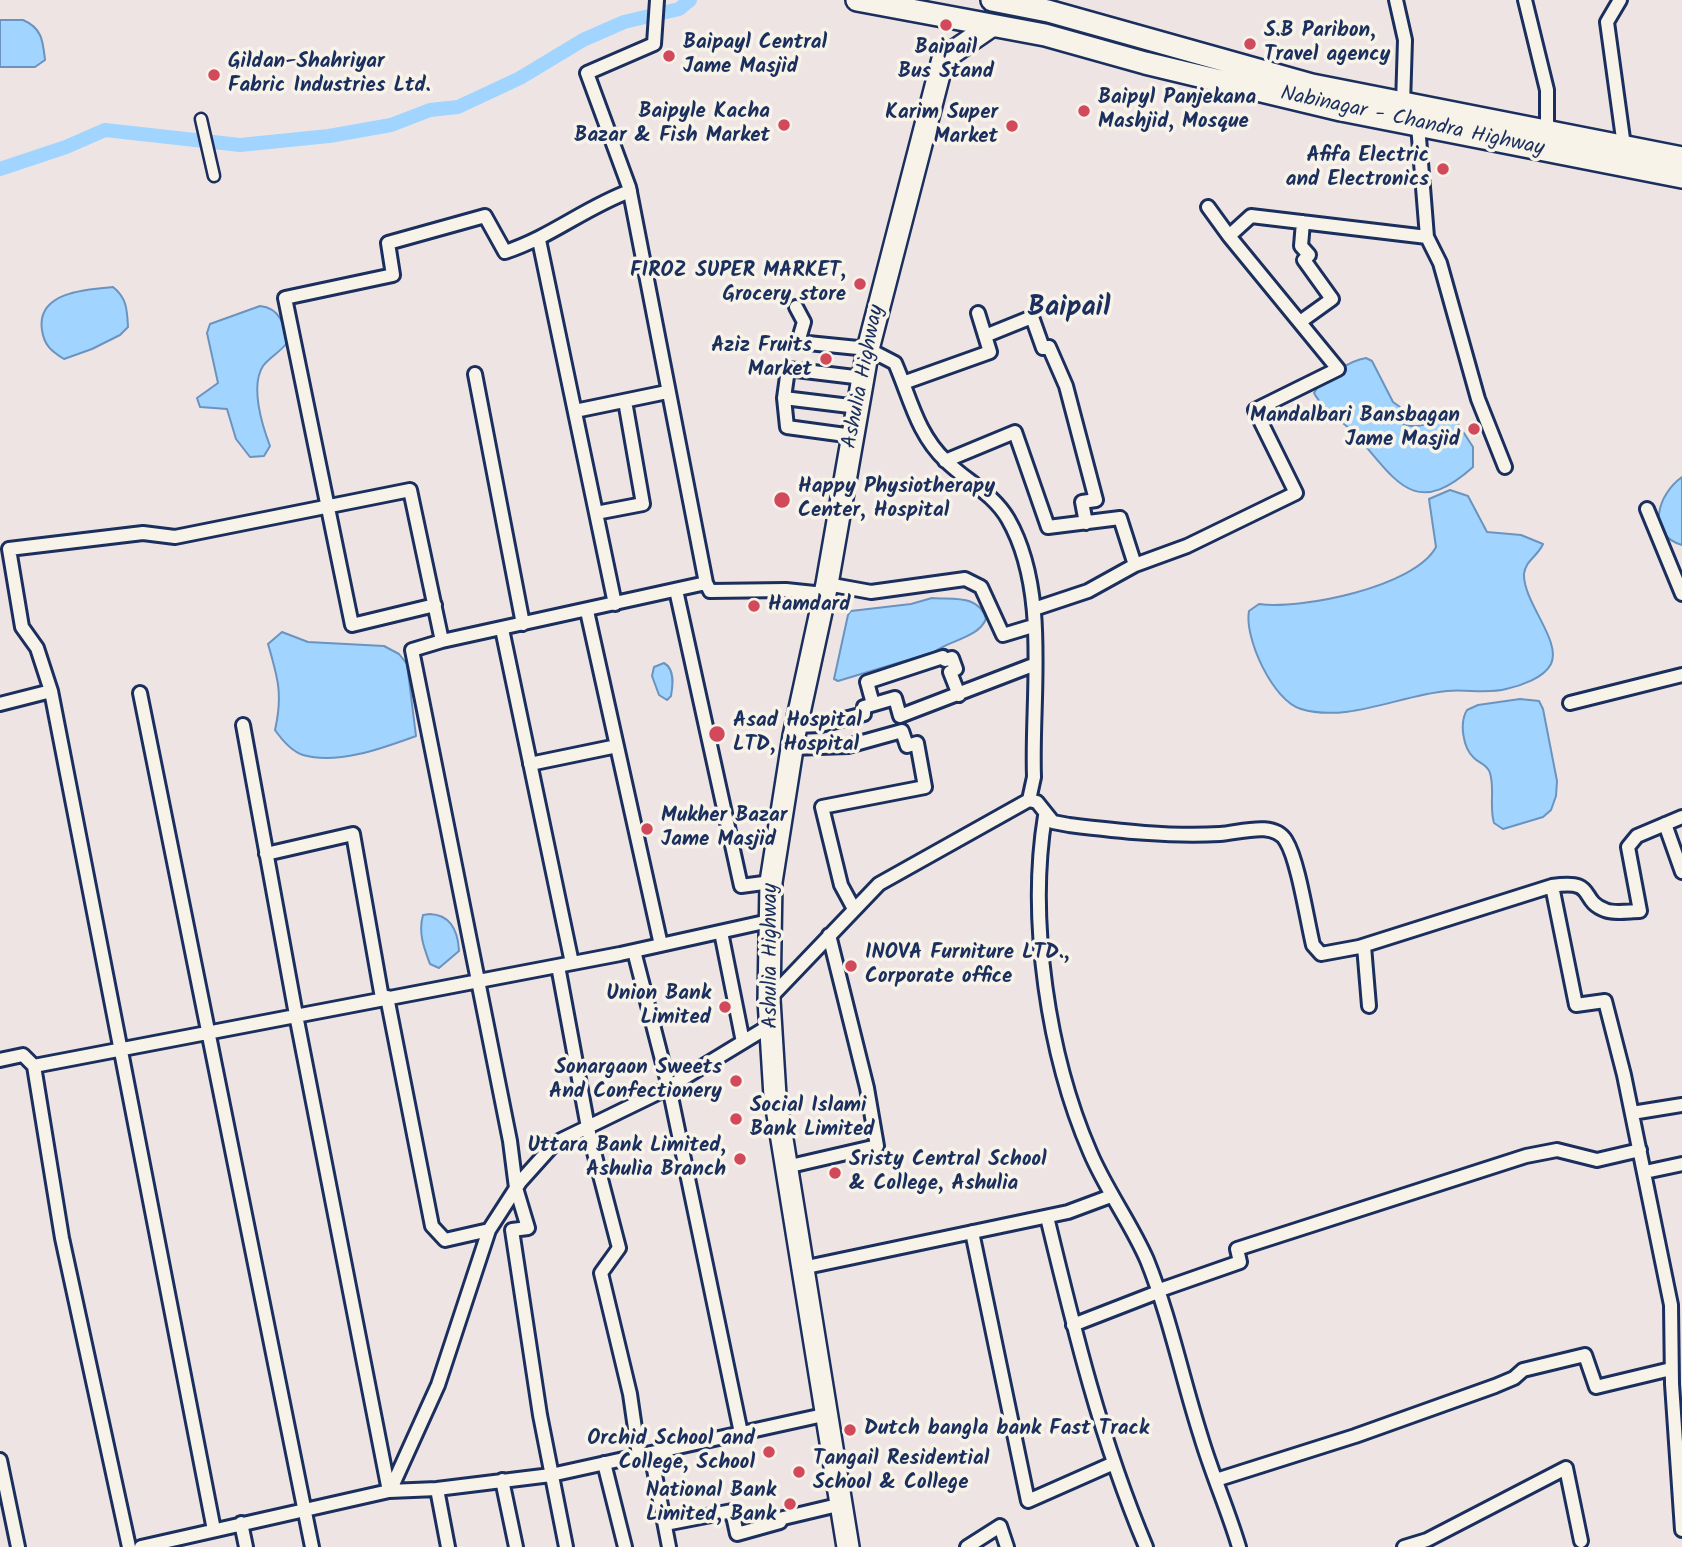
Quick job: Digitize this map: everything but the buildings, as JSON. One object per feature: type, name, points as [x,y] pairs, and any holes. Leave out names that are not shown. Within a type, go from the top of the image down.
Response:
[{"type":"highway","name":"Nabinagar - Chandra Highway","points":[[857,0],[1045,35],[1145,64],[1418,125],[1682,177]]},
{"type":"highway","name":"Nabinagar - Chandra Highway","points":[[992,0],[1048,11],[1311,85],[1547,134],[1682,158]]},
{"type":"highway","name":"Ashulia Highway","points":[[848,1547],[775,1096],[769,1000],[771,881],[792,748],[826,589],[868,349],[943,59],[990,26]]},
{"type":"street","points":[[1396,0],[1405,40],[1403,104]]},
{"type":"street","points":[[1525,0],[1547,90],[1547,134]]},
{"type":"street","points":[[1620,0],[1607,22],[1624,146]]},
{"type":"street","points":[[657,1],[654,44],[587,73],[630,191],[667,392],[706,583],[710,591],[826,589],[871,592],[965,579],[981,587],[1003,635],[1033,626]]},
{"type":"street","points":[[201,119],[214,176]]},
{"type":"street","points":[[1418,125],[1427,237],[1440,263],[1478,399],[1505,467]]},
{"type":"street","points":[[435,605],[352,625],[285,298],[393,275],[388,243],[485,216],[505,252],[540,240],[612,197],[630,191]]},
{"type":"street","points":[[1034,609],[1088,591],[1135,565],[1187,546],[1296,493],[1255,410],[1338,369],[1208,207]]},
{"type":"street","points":[[1229,236],[1251,216],[1427,237]]},
{"type":"street","points":[[1300,322],[1332,299],[1304,261],[1309,256],[1301,246],[1303,222]]},
{"type":"street","points":[[540,240],[615,604]]},
{"type":"street","points":[[796,307],[804,322],[798,342],[868,349],[895,363],[915,417],[945,461],[990,496],[1007,517],[1031,579],[1034,609],[1034,777],[1029,800]]},
{"type":"street","points":[[903,383],[989,352],[978,313]]},
{"type":"street","points":[[985,336],[1032,317],[1043,348],[1049,347],[1066,386],[1096,500],[1082,502],[1086,523]]},
{"type":"street","points":[[853,436],[787,427],[784,398],[788,369],[863,379]]},
{"type":"street","points":[[475,374],[523,624]]},
{"type":"street","points":[[575,411],[667,392]]},
{"type":"street","points":[[784,398],[858,407]]},
{"type":"street","points":[[596,513],[643,504],[625,401]]},
{"type":"street","points":[[945,461],[1015,432],[1048,527],[1120,518],[1135,565]]},
{"type":"street","points":[[214,1530],[51,691],[37,648],[22,627],[9,549],[143,533],[175,537],[410,490],[442,641]]},
{"type":"street","points":[[1647,509],[1682,594]]},
{"type":"street","points":[[566,1547],[551,1475],[512,1230],[528,1228],[516,1188],[412,650],[442,641],[706,583]]},
{"type":"street","points":[[676,590],[741,886],[771,881]]},
{"type":"street","points":[[587,611],[661,945]]},
{"type":"street","points":[[502,629],[572,963]]},
{"type":"street","points":[[873,704],[867,682],[943,657],[945,660],[952,658],[956,669],[950,672],[959,695]]},
{"type":"street","points":[[797,726],[821,725],[864,714],[864,707],[895,698],[900,716],[1033,664]]},
{"type":"street","points":[[1570,703],[1682,675]]},
{"type":"street","points":[[0,704],[51,691]]},
{"type":"street","points":[[140,693],[312,1547]]},
{"type":"street","points":[[243,725],[296,1014],[390,1491]]},
{"type":"street","points":[[792,748],[848,746],[902,731],[906,746],[916,743],[925,787],[822,807],[841,885],[854,909]]},
{"type":"street","points":[[530,764],[617,747]]},
{"type":"street","points":[[769,1000],[878,884],[1029,800],[1037,802],[1052,822],[1109,830],[1219,835],[1254,829],[1278,833],[1286,839],[1292,854],[1313,945],[1321,954],[1364,946],[1552,886],[1572,883],[1583,887],[1597,905],[1606,911],[1640,911],[1628,846],[1637,836],[1682,817]]},
{"type":"street","points":[[1045,816],[1040,850],[1038,904],[1045,980],[1070,1097],[1090,1153],[1146,1259],[1239,1547]]},
{"type":"street","points":[[1665,824],[1682,872]]},
{"type":"street","points":[[266,854],[354,834],[432,1226],[445,1240],[489,1230]]},
{"type":"street","points":[[1552,886],[1576,1005],[1605,1000],[1676,1310],[1671,1369],[1682,1530]]},
{"type":"street","points":[[34,1066],[558,966],[769,921]]},
{"type":"street","points":[[721,932],[743,1042]]},
{"type":"street","points":[[786,1167],[877,1146],[867,1088],[828,935]]},
{"type":"street","points":[[1364,946],[1369,1006]]},
{"type":"street","points":[[634,951],[669,1087],[741,1433]]},
{"type":"street","points":[[558,966],[588,1127],[619,1248],[601,1273],[669,1547]]},
{"type":"street","points":[[390,1491],[438,1385],[489,1230],[516,1188],[555,1143],[669,1087],[771,1025]]},
{"type":"street","points":[[0,1060],[23,1055],[34,1066],[62,1238],[129,1547]]},
{"type":"street","points":[[1632,1113],[1682,1105]]},
{"type":"street","points":[[1073,1325],[1240,1262],[1237,1249],[1526,1156],[1557,1150],[1597,1160],[1640,1150]]},
{"type":"street","points":[[1645,1172],[1682,1164]]},
{"type":"street","points":[[802,1268],[1047,1217],[1111,1196]]},
{"type":"street","points":[[1047,1217],[1073,1325],[1114,1463],[1146,1547]]},
{"type":"street","points":[[972,1232],[1028,1501],[1114,1463]]},
{"type":"street","points":[[1216,1480],[1355,1437],[1494,1387],[1523,1370],[1585,1355],[1596,1388],[1671,1369]]},
{"type":"street","points":[[141,1547],[167,1544],[241,1523],[390,1491],[437,1489],[551,1475],[828,1414]]},
{"type":"street","points":[[0,1460],[18,1547]]},
{"type":"street","points":[[604,1463],[625,1547]]},
{"type":"street","points":[[1406,1547],[1427,1540],[1566,1468],[1581,1544],[1567,1547]]},
{"type":"street","points":[[502,1480],[516,1547]]},
{"type":"street","points":[[437,1489],[449,1547]]},
{"type":"street","points":[[665,1524],[732,1511],[737,1534],[780,1522],[779,1519],[842,1504]]},
{"type":"street","points":[[241,1523],[246,1547]]},
{"type":"street","points":[[967,1547],[1000,1526],[1007,1547]]},
{"type":"water","points":[[0,20],[23,20],[38,31],[45,60],[35,67],[0,67]]},
{"type":"water","points":[[113,287],[124,300],[127,310],[128,327],[120,335],[64,359],[46,344],[42,317],[55,300],[78,291]]},
{"type":"water","points":[[260,306],[272,310],[280,318],[287,343],[265,363],[259,374],[257,395],[270,446],[264,456],[250,457],[236,439],[227,409],[200,407],[197,398],[218,383],[207,333],[210,324]]},
{"type":"water","points":[[1366,358],[1372,361],[1393,402],[1400,407],[1398,419],[1410,426],[1442,422],[1458,424],[1473,447],[1473,467],[1436,491],[1421,492],[1408,488],[1384,468],[1314,393],[1337,371]]},
{"type":"water","points":[[1682,477],[1682,545],[1670,540],[1663,532],[1659,513],[1667,493]]},
{"type":"water","points":[[1450,490],[1468,496],[1487,532],[1521,535],[1543,544],[1524,574],[1529,597],[1551,644],[1553,655],[1548,669],[1531,681],[1506,689],[1429,693],[1355,711],[1319,712],[1291,704],[1271,682],[1256,652],[1251,637],[1249,611],[1259,604],[1301,603],[1355,593],[1405,574],[1424,561],[1436,547],[1429,499]]},
{"type":"water","points":[[932,598],[971,602],[978,605],[986,619],[970,635],[934,652],[838,681],[834,679],[851,611],[911,604]]},
{"type":"water","points":[[282,632],[308,642],[384,646],[399,654],[407,664],[416,736],[345,757],[317,758],[303,755],[291,748],[275,730],[279,707],[278,687],[268,644]]},
{"type":"water","points":[[664,663],[670,669],[672,678],[671,696],[667,700],[659,695],[652,676],[654,667]]},
{"type":"water","points":[[1520,699],[1539,701],[1543,709],[1557,781],[1556,796],[1551,810],[1543,817],[1503,829],[1494,823],[1489,770],[1470,754],[1463,735],[1463,722],[1467,710],[1478,705]]},
{"type":"water","points":[[423,915],[443,917],[452,925],[458,944],[459,951],[439,968],[430,964],[422,940]]},
{"type":"waterway","points":[[0,169],[66,147],[105,130],[240,145],[329,136],[391,125],[430,110],[458,107],[520,78],[583,40],[624,22],[679,9],[690,0]]},
{"type":"place","name":"Baipail Bus Stand","points":[[946,25]]},
{"type":"place","name":"S.B Paribon, Travel agency","points":[[1250,44]]},
{"type":"place","name":"Baipayl Central Jame Masjid","points":[[669,56]]},
{"type":"place","name":"Gildan-Shahriyar Fabric Industries Ltd.","points":[[214,75]]},
{"type":"place","name":"Baipyl Panjekana Mashjid, Mosque","points":[[1084,111]]},
{"type":"place","name":"Baipyle Kacha Bazar & Fish Market","points":[[784,125]]},
{"type":"place","name":"Karim Super Market","points":[[1012,126]]},
{"type":"place","name":"Afifa Electric and Electronics","points":[[1443,169]]},
{"type":"place","name":"FIROZ SUPER MARKET, Grocery store","points":[[860,284]]},
{"type":"place","name":"Aziz Fruits Market","points":[[826,359]]},
{"type":"place","name":"Mandalbari Bansbagan Jame Masjid","points":[[1474,429]]},
{"type":"place","name":"Happy Physiotherapy Center, Hospital","points":[[782,500]]},
{"type":"place","name":"Hamdard","points":[[754,606]]},
{"type":"place","name":"Asad Hospital LTD, Hospital","points":[[717,734]]},
{"type":"place","name":"Mukher Bazar Jame Masjid","points":[[647,829]]},
{"type":"place","name":"INOVA Furniture LTD., Corporate office","points":[[851,966]]},
{"type":"place","name":"Union Bank Limited","points":[[725,1007]]},
{"type":"place","name":"Sonargaon Sweets And Confectionery","points":[[736,1081]]},
{"type":"place","name":"Social Islami Bank Limited","points":[[736,1119]]},
{"type":"place","name":"Uttara Bank Limited, Ashulia Branch","points":[[740,1159]]},
{"type":"place","name":"Sristy Central School & College, Ashulia","points":[[835,1173]]},
{"type":"place","name":"Dutch bangla bank Fast Track","points":[[850,1430]]},
{"type":"place","name":"Orchid School and College, School","points":[[769,1452]]},
{"type":"place","name":"Tangail Residential School & College","points":[[799,1472]]},
{"type":"place","name":"National Bank Limited, Bank","points":[[790,1504]]},
{"type":"district","name":"Baipail","points":[[1069,310]]}]
